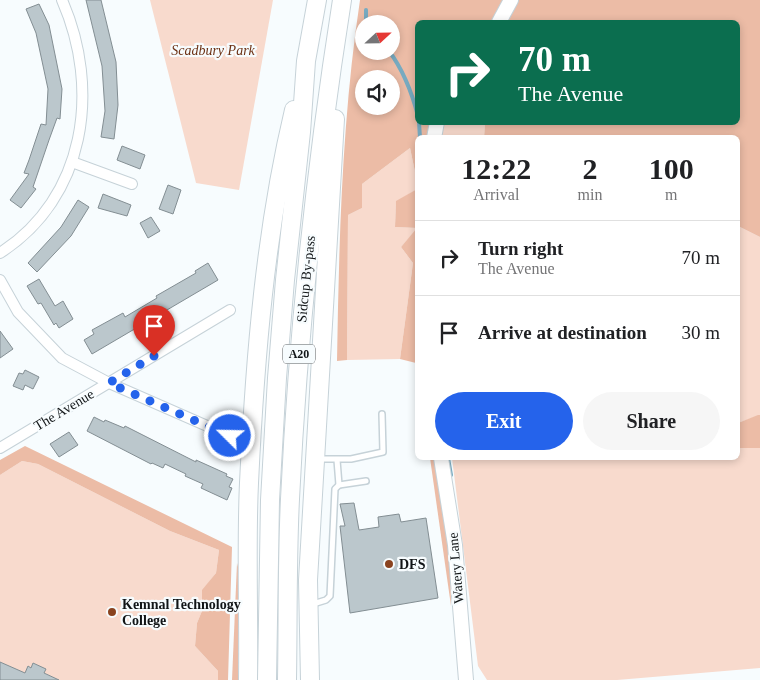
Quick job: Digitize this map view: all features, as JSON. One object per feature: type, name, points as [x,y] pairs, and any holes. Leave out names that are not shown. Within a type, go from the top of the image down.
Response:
[{"type":"highway","name":"Sidcup By-pass","points":[[268,680],[270,500],[277,378],[290,232],[302,132],[306,61],[317,0]]},
{"type":"highway","name":"Sidcup By-pass","points":[[288,680],[290,501],[297,380],[305,282],[318,165],[342,0]]},
{"type":"highway","name":"A20","points":[[310,680],[308,606],[314,459],[332,167],[337,30]]},
{"type":"highway","name":"A20","points":[[248,680],[249,484],[260,320],[284,161],[306,61]]},
{"type":"street","points":[[0,253],[19,239],[39,219],[59,190],[72,162],[81,130],[83,85],[77,47],[68,12],[62,0]]},
{"type":"street","points":[[500,20],[511,0]]},
{"type":"street","points":[[72,162],[132,184]]},
{"type":"street","points":[[0,280],[18,312],[62,358],[109,383],[230,436]]},
{"type":"street","name":"The Avenue","points":[[0,448],[230,310]]},
{"type":"street","name":"Watery Lane","points":[[441,460],[455,545],[466,680]]},
{"type":"lane","points":[[314,459],[351,459],[383,452],[382,414]]},
{"type":"lane","points":[[308,606],[326,600],[330,596],[335,489],[339,484],[337,460]]},
{"type":"lane","points":[[339,484],[366,481]]},
{"type":"green space","name":"Scadbury Park","points":[[150,0],[273,0],[239,190],[196,183]]},
{"type":"green space","points":[[444,125],[485,125],[484,135],[442,135]]},
{"type":"green space","points":[[410,148],[415,172],[415,190],[396,202],[395,227],[415,228],[415,231],[401,247],[413,263],[400,359],[347,360],[348,215],[362,208],[362,184]]},
{"type":"green space","points":[[740,227],[760,237],[760,415],[740,422]]},
{"type":"green space","points":[[740,448],[760,448],[760,668],[617,680],[487,680],[478,666],[452,460],[740,460]]},
{"type":"green space","name":"Kemnal Technology College","points":[[22,461],[38,464],[170,531],[219,550],[216,573],[202,591],[202,611],[197,623],[195,646],[218,671],[218,680],[59,680],[44,673],[45,669],[33,663],[31,668],[28,667],[22,680],[0,662],[0,475]]},
{"type":"shaded area","points":[[360,0],[504,0],[494,20],[415,20],[415,125],[432,125],[429,135],[415,135],[415,172],[410,148],[362,184],[362,208],[348,215],[347,360],[337,361],[342,180],[355,38],[355,60],[400,60],[400,15],[358,15]]},
{"type":"shaded area","points":[[515,0],[760,0],[760,237],[740,227],[740,135],[484,135],[485,125],[740,125],[740,20],[505,20]]},
{"type":"shaded area","points":[[415,190],[415,228],[395,227],[396,201]]},
{"type":"shaded area","points":[[415,230],[415,363],[400,359],[413,263],[401,247]]},
{"type":"shaded area","points":[[760,415],[760,448],[740,448],[740,422]]},
{"type":"shaded area","points":[[25,446],[232,547],[228,680],[218,680],[218,671],[195,646],[197,623],[202,611],[202,590],[216,573],[219,550],[170,531],[38,464],[22,461],[0,475],[0,460]]},
{"type":"shaded area","points":[[430,460],[436,460],[450,548],[451,606]]},
{"type":"shaded area","points":[[237,563],[239,571],[238,680],[232,680]]},
{"type":"building","points":[[86,0],[101,0],[116,62],[118,105],[114,139],[101,137],[105,111],[102,66]]},
{"type":"building","points":[[39,4],[49,25],[62,89],[60,119],[57,118],[49,140],[33,187],[36,189],[21,208],[10,200],[29,174],[24,173],[41,124],[46,125],[48,89],[36,33],[26,9]]},
{"type":"building","points":[[122,146],[145,155],[140,169],[117,160]]},
{"type":"building","points":[[168,185],[181,190],[173,214],[159,209]]},
{"type":"building","points":[[103,194],[131,205],[127,216],[98,208]]},
{"type":"building","points":[[78,200],[89,207],[71,236],[37,272],[28,263],[61,227]]},
{"type":"building","points":[[151,217],[160,231],[148,238],[140,223]]},
{"type":"building","points":[[208,263],[218,280],[92,354],[84,340],[94,334],[92,330],[123,313],[125,317],[157,298],[156,296],[196,273],[195,271]]},
{"type":"building","points":[[39,279],[55,306],[63,301],[73,319],[59,328],[56,323],[54,325],[41,303],[38,304],[27,286]]},
{"type":"building","points":[[0,331],[13,349],[0,358]]},
{"type":"building","points":[[25,370],[39,377],[33,389],[25,385],[23,390],[13,386],[19,373],[23,374]]},
{"type":"building","points":[[94,417],[124,428],[125,426],[196,462],[196,460],[227,474],[226,476],[233,479],[229,487],[232,488],[227,500],[201,488],[203,484],[185,476],[186,474],[165,464],[163,468],[151,464],[87,431]]},
{"type":"building","points":[[69,432],[78,445],[59,457],[50,444]]},
{"type":"building","name":"DFS","points":[[354,503],[359,530],[379,527],[378,517],[399,514],[401,522],[426,518],[438,598],[350,613],[340,526],[345,526],[340,504]]},
{"type":"building","points":[[0,662],[25,673],[28,666],[31,668],[33,663],[46,669],[44,673],[59,680],[0,680]]},
{"type":"waterway","points":[[366,10],[366,15]]},
{"type":"waterway","points":[[395,60],[407,82],[415,106]]},
{"type":"waterway","points":[[419,125],[420,135]]},
{"type":"waterway","points":[[448,460],[451,475]]},
{"type":"place","name":"DFS","points":[[389,564]]},
{"type":"place","name":"Kemnal Technology College","points":[[112,612]]},
{"type":"route","points":[[154,356],[109,383],[230,436]]}]
